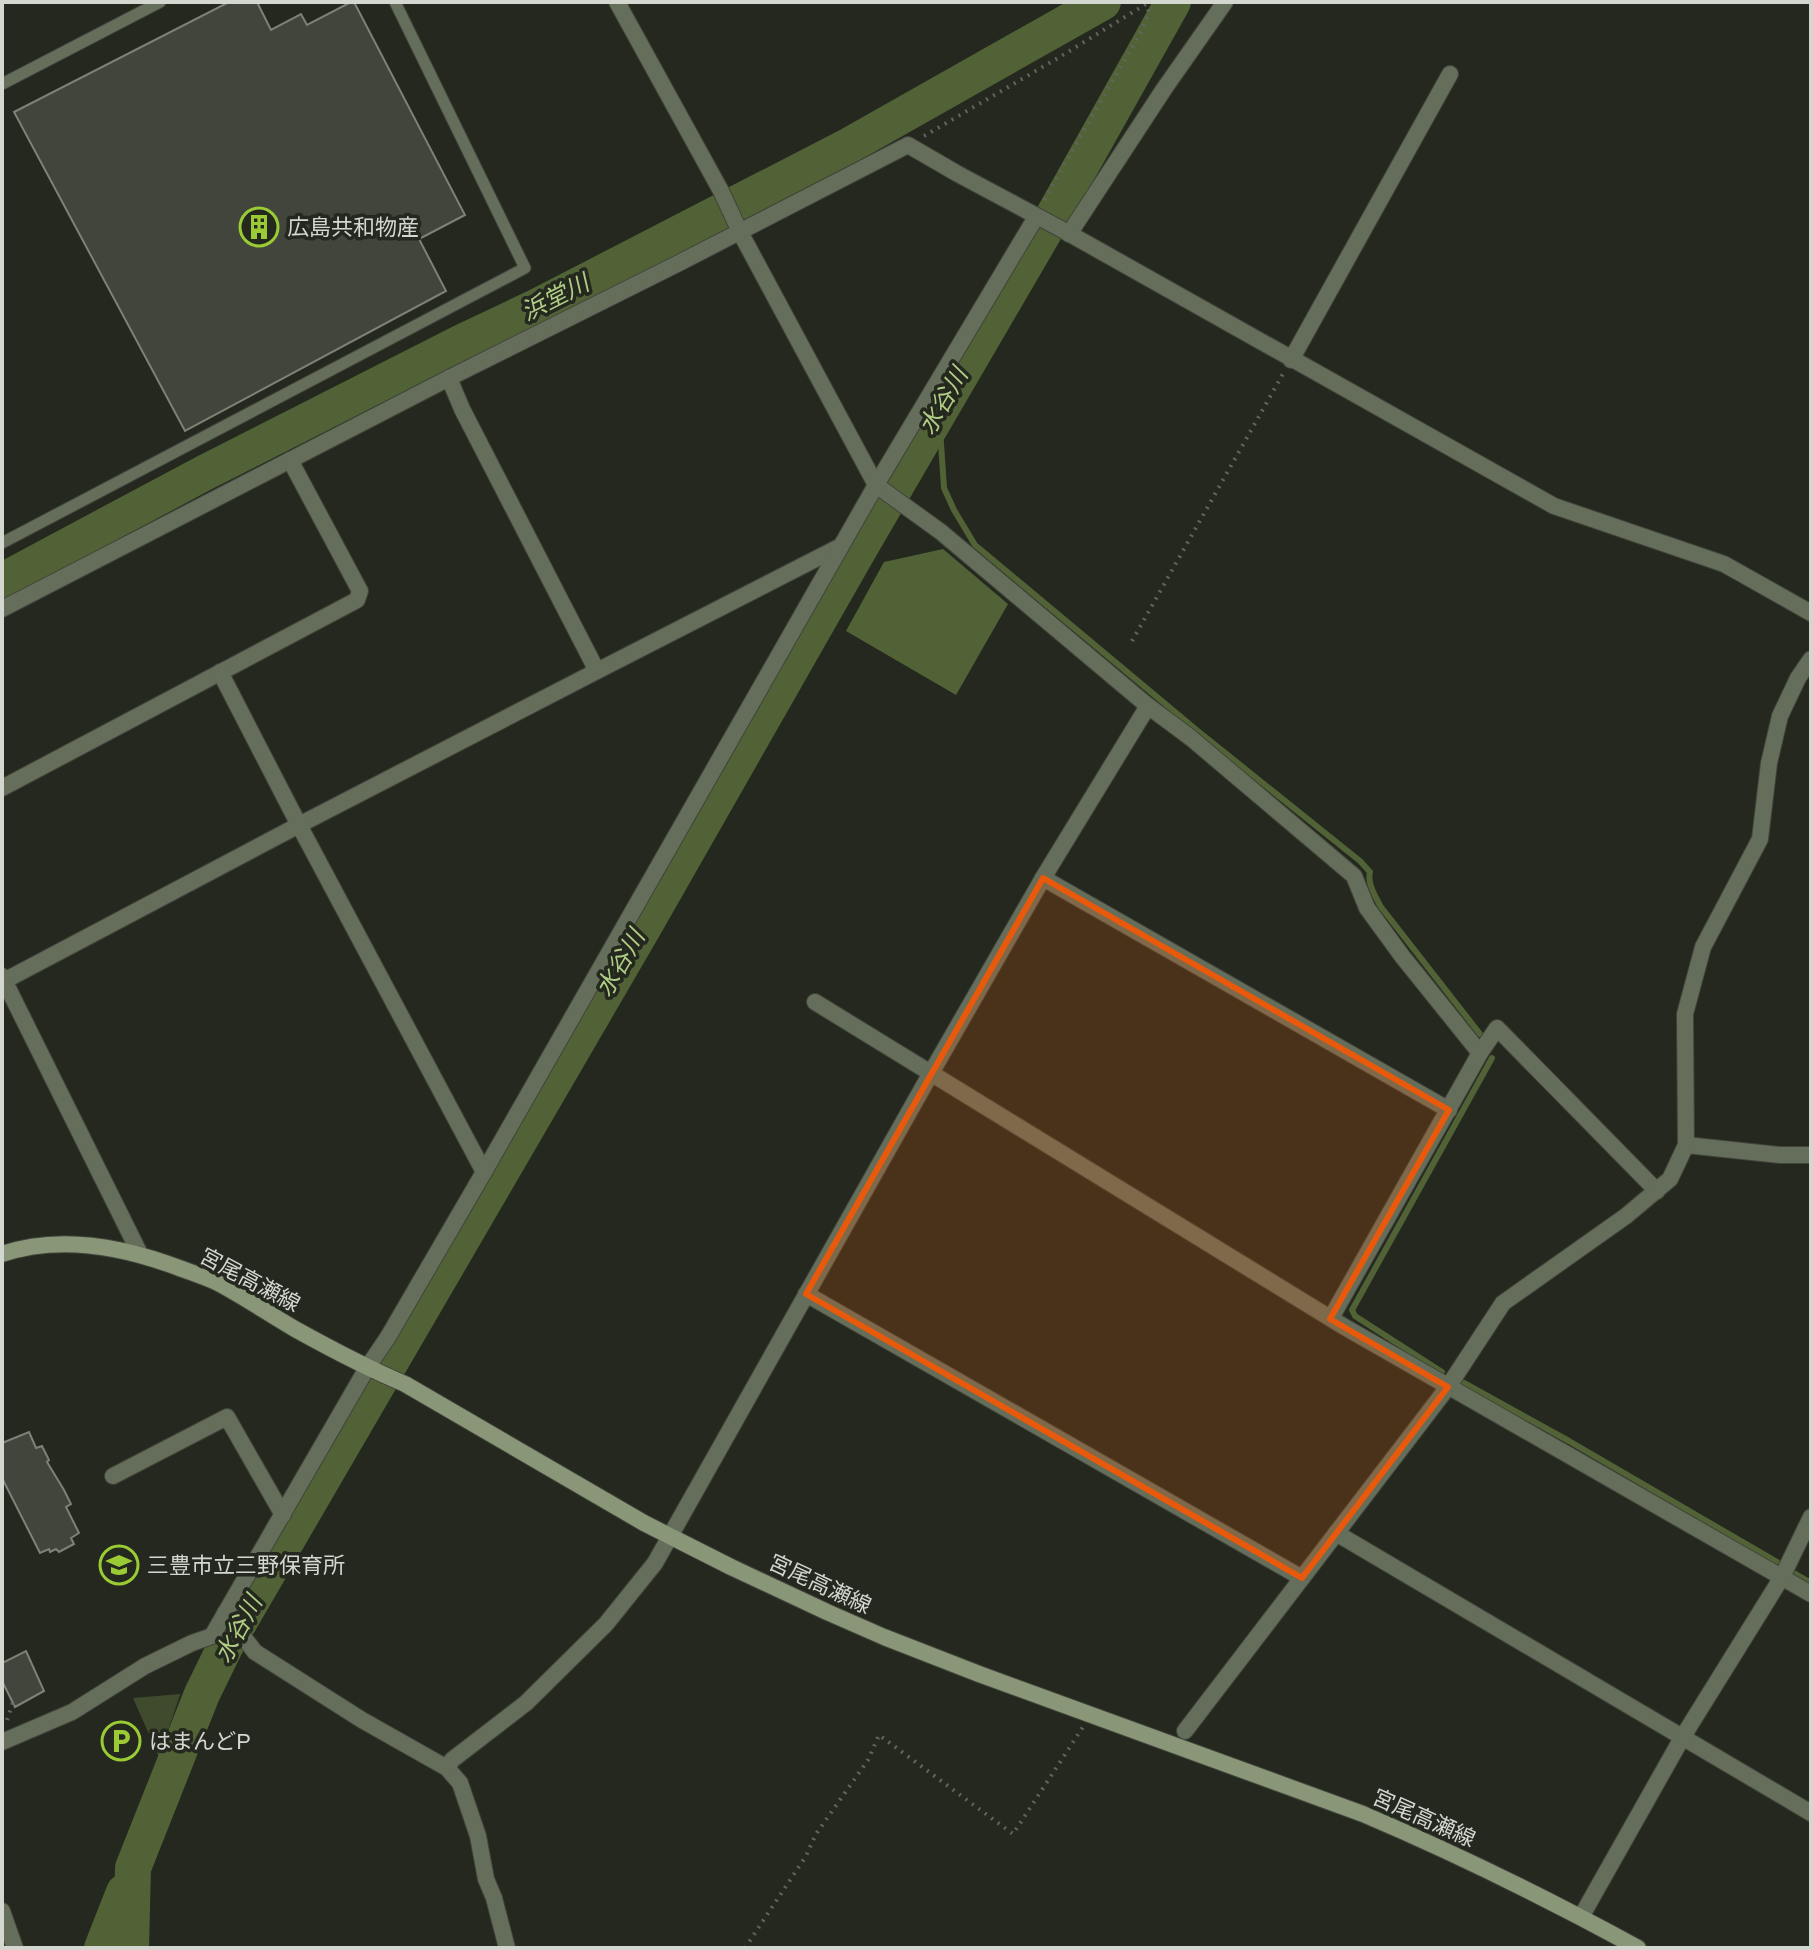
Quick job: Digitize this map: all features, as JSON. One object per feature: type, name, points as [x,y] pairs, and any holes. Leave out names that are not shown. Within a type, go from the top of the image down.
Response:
[{"type":"main road","name":"宮尾高瀬線","points":[[2,1254],[57,1243],[96,1246],[140,1254],[215,1281],[296,1329],[405,1384],[644,1523],[731,1567],[884,1637],[1363,1814],[1419,1838],[1638,1948]]},
{"type":"street","points":[[617,2],[880,488],[941,532],[1354,876],[1367,908],[1480,1053]]},
{"type":"street","points":[[1065,232],[1225,2]]},
{"type":"street","points":[[1291,360],[1450,74]]},
{"type":"street","points":[[2,609],[738,227],[908,145],[1554,506],[1724,564],[1811,613]]},
{"type":"street","points":[[2,1742],[72,1712],[145,1666],[212,1636],[484,1172],[843,545],[880,488],[1038,217]]},
{"type":"street","points":[[449,378],[597,671]]},
{"type":"street","points":[[2,788],[357,600],[360,591],[290,460]]},
{"type":"street","points":[[140,1254],[3,980],[843,545]]},
{"type":"street","points":[[1185,1731],[1448,1387],[1503,1303],[1626,1216],[1670,1179],[1686,1145],[1685,1014],[1703,947],[1760,839],[1769,763],[1780,716],[1811,659]]},
{"type":"street","points":[[220,672],[484,1172]]},
{"type":"street","points":[[447,1768],[452,1760],[526,1703],[606,1624],[655,1563],[1043,878],[1148,706]]},
{"type":"street","points":[[1043,878],[1449,1110]]},
{"type":"street","points":[[815,1002],[1331,1318],[1811,1594]]},
{"type":"street","points":[[1331,1318],[1497,1028],[1657,1191]]},
{"type":"street","points":[[1686,1145],[1780,1155],[1811,1155]]},
{"type":"street","points":[[806,1294],[1302,1578]]},
{"type":"street","points":[[113,1476],[227,1417],[283,1515]]},
{"type":"street","points":[[1581,1917],[1682,1738],[1782,1577],[1811,1517]]},
{"type":"street","points":[[1336,1533],[1811,1813]]},
{"type":"street","points":[[225,1614],[255,1652],[362,1720],[447,1768],[460,1783],[478,1836],[486,1879],[507,1948]]},
{"type":"street","points":[[2,1911],[15,1948]]},
{"type":"lane","points":[[2,84],[160,2]]},
{"type":"lane","points":[[2,543],[525,268],[395,2]]},
{"type":"path","points":[[908,145],[1146,4],[1149,12],[1143,28],[1046,197],[1038,217]]},
{"type":"path","points":[[1132,641],[1291,360]]},
{"type":"path","points":[[2,1724],[6,1722],[13,1702]]},
{"type":"path","points":[[745,1948],[806,1856],[816,1834],[868,1760],[879,1735],[1013,1834],[1091,1715]]},
{"type":"highlighted area","points":[[1043,878],[1449,1110],[1330,1319],[1448,1387],[1302,1578],[806,1294]]},
{"type":"shaded area","points":[[943,549],[1008,604],[956,695],[846,631],[884,562]]},
{"type":"shaded area","points":[[180,1695],[159,1757],[133,1698]]},
{"type":"building","name":"広島共和物産","points":[[229,2],[257,2],[271,30],[301,14],[307,25],[354,2],[465,215],[419,239],[446,291],[185,431],[14,112]]},
{"type":"building","points":[[29,1432],[36,1448],[42,1446],[49,1460],[47,1462],[71,1504],[66,1507],[79,1533],[71,1538],[74,1544],[59,1552],[56,1549],[50,1552],[49,1549],[40,1553],[2,1478],[2,1443]]},
{"type":"building","points":[[26,1651],[44,1691],[15,1707],[2,1681],[2,1663]]},
{"type":"waterway","name":"浜堂川","points":[[2,581],[204,473],[850,145],[1103,2]]},
{"type":"waterway","name":"水谷川","points":[[131,1948],[133,1868],[202,1694],[226,1645],[645,925],[1173,2]]},
{"type":"waterway","points":[[939,414],[944,488],[975,545],[1199,732],[1360,861],[1370,872],[1371,885],[1381,907],[1480,1034]]},
{"type":"waterway","points":[[1442,1372],[1355,1316],[1352,1310],[1492,1058]]},
{"type":"waterway","points":[[1464,1383],[1782,1565]]},
{"type":"waterway","points":[[1794,1573],[1811,1583]]},
{"type":"waterway","points":[[102,1948],[124,1892]]},
{"type":"place","name":"広島共和物産","points":[[259,227]]},
{"type":"place","name":"三豊市立三野保育所","points":[[119,1565]]},
{"type":"place","name":"はまんどP","points":[[121,1741]]}]
